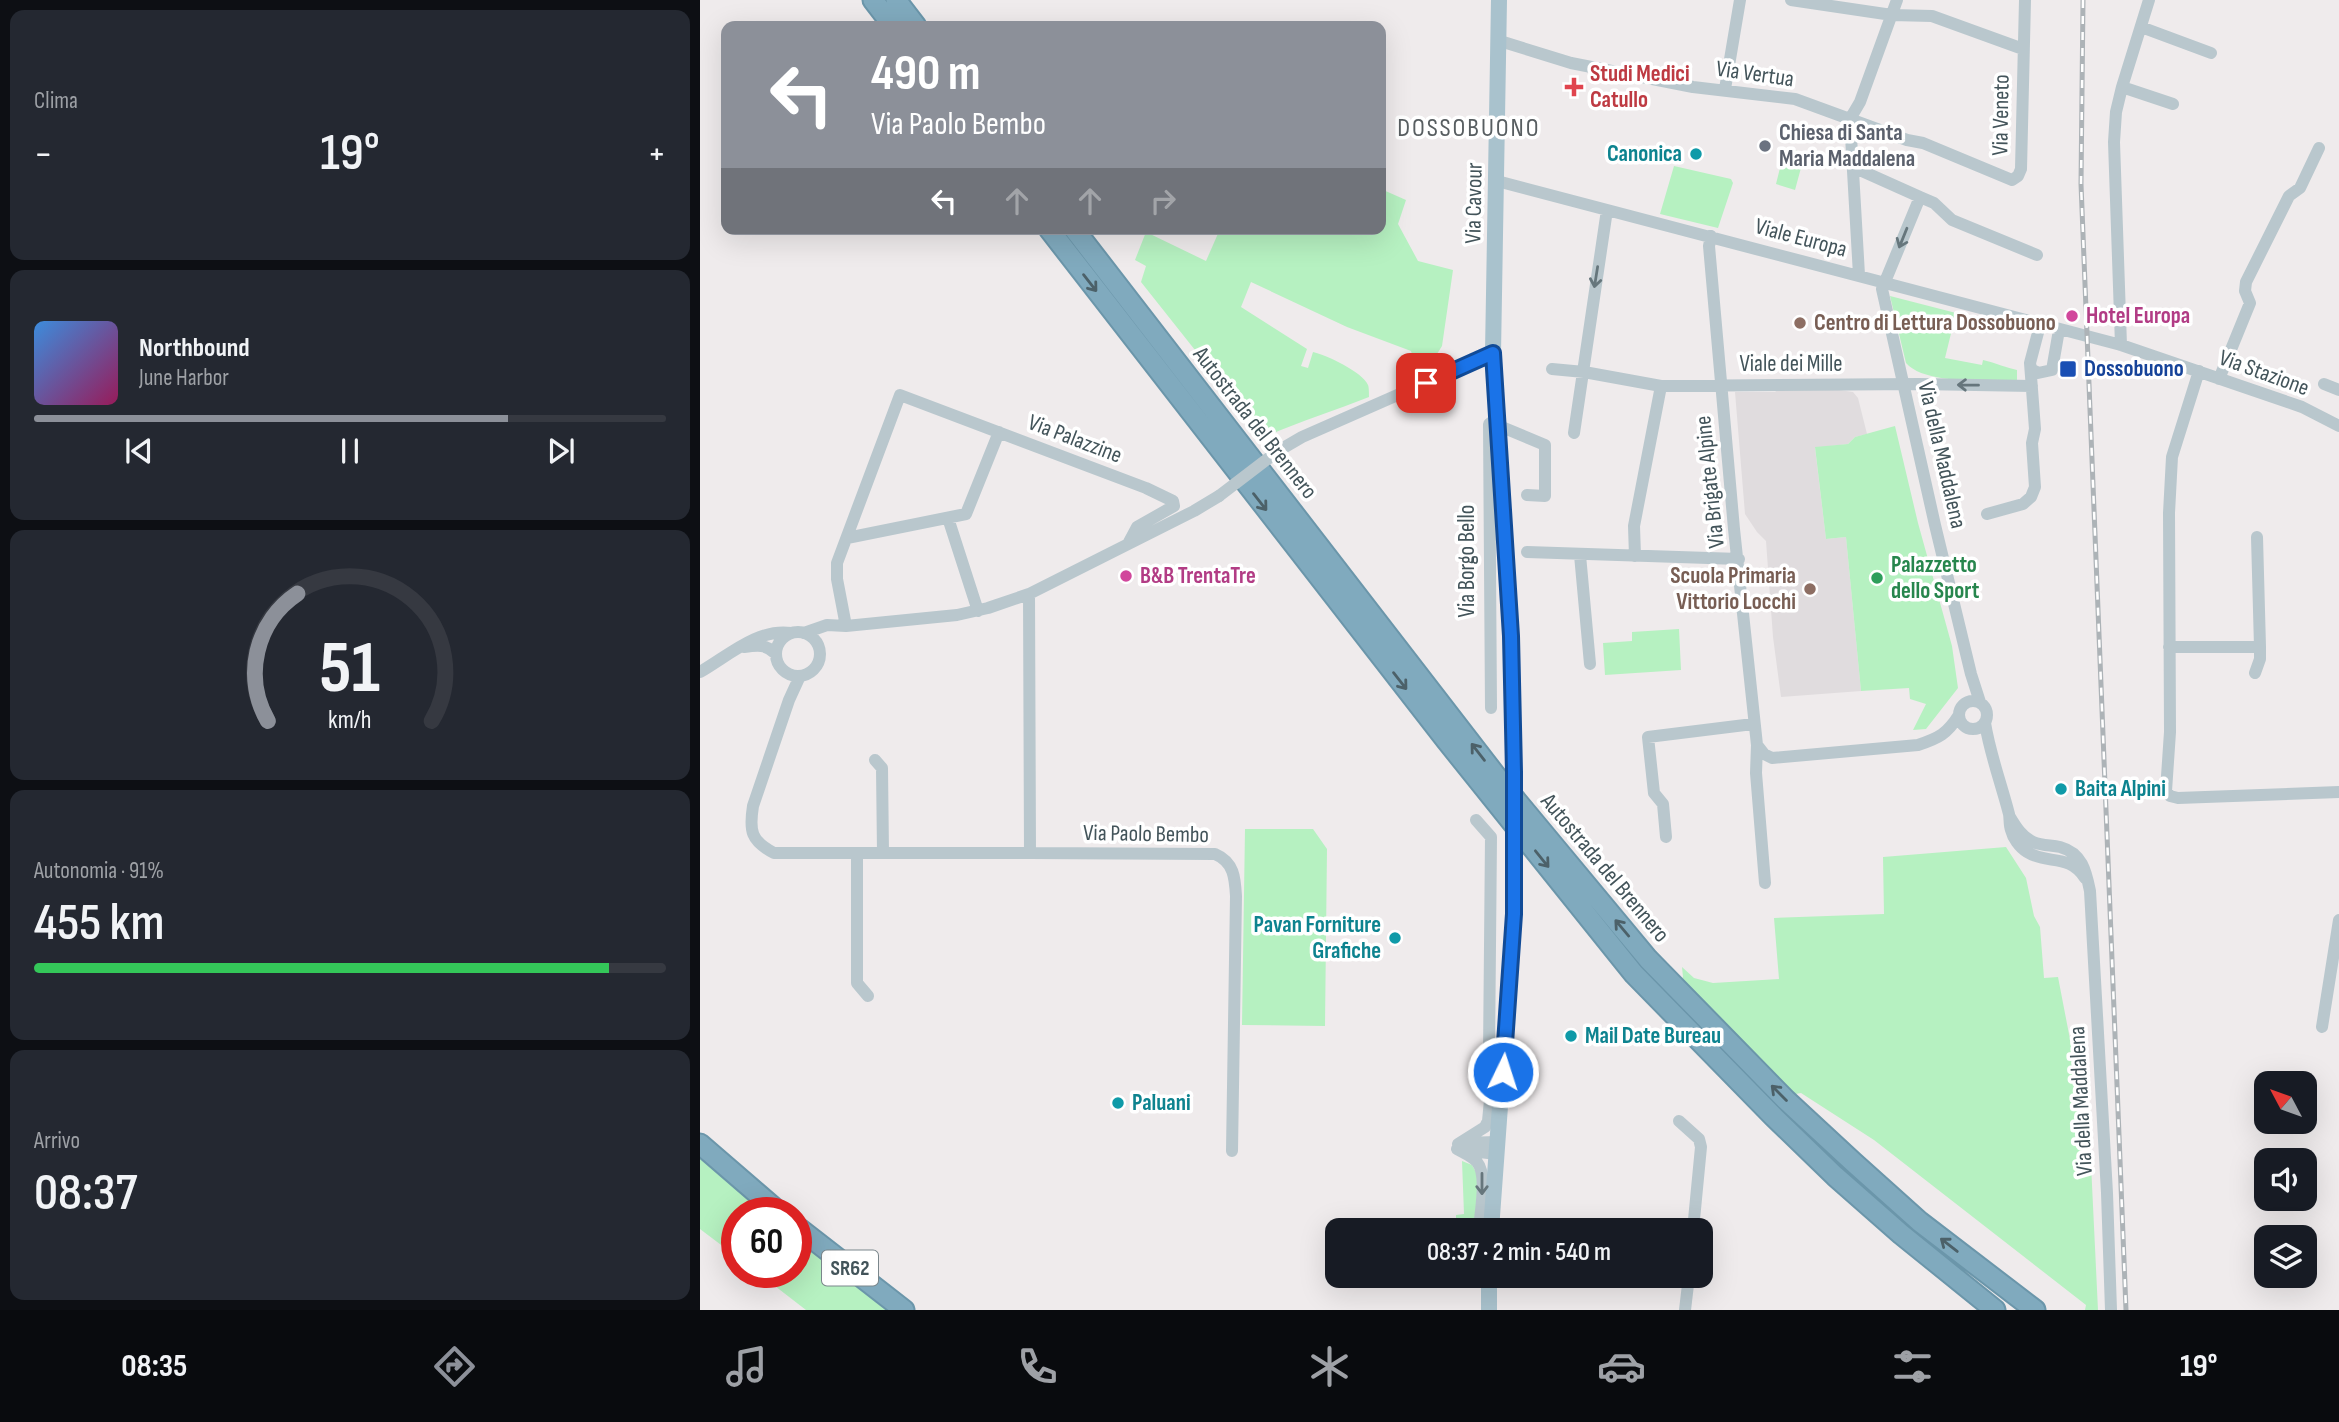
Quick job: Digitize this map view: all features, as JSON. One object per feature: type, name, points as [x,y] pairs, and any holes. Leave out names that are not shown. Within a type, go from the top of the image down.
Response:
[{"type":"highway","points":[[873,0],[889,21]]},
{"type":"highway","points":[[895,0],[912,21]]},
{"type":"highway","name":"Autostrada del Brennero","points":[[1054,235],[1420,707],[1634,974],[1835,1176],[1995,1310]]},
{"type":"highway","name":"Autostrada del Brennero","points":[[1079,235],[1500,781],[1648,959],[1786,1100],[1853,1162],[1920,1222],[2035,1310]]},
{"type":"highway","points":[[700,1144],[761,1197]]},
{"type":"highway","name":"SR62","points":[[812,1238],[904,1310]]},
{"type":"main road","name":"Via Cavour","points":[[1493,359],[1499,0]]},
{"type":"main road","name":"Via Borgo Bello","points":[[1492,1218],[1514,914],[1511,636],[1493,359]]},
{"type":"main road","points":[[1489,1288],[1489,1310]]},
{"type":"street","points":[[1725,89],[1740,0]]},
{"type":"street","points":[[1791,0],[1892,15],[1932,16],[2024,49]]},
{"type":"street","points":[[1859,275],[1850,119],[1860,102],[1897,0]]},
{"type":"street","name":"Via Veneto","points":[[1850,119],[1907,140],[1923,143],[2012,180],[2018,176],[2021,169],[2025,0]]},
{"type":"street","points":[[2120,345],[2114,142],[2116,111],[2150,0]]},
{"type":"street","points":[[2141,27],[2211,53]]},
{"type":"street","name":"Via Vertua","points":[[1500,41],[1571,63],[1693,87],[1795,99],[1850,119]]},
{"type":"street","points":[[2122,88],[2174,104]]},
{"type":"street","points":[[2219,379],[2250,303],[2245,291],[2246,282],[2289,196],[2300,187],[2319,148]]},
{"type":"street","points":[[1853,167],[1934,203],[1952,220],[2037,255]]},
{"type":"street","name":"Viale Europa","points":[[1497,181],[2093,339]]},
{"type":"street","points":[[1885,282],[1920,197]]},
{"type":"street","points":[[1574,433],[1607,210]]},
{"type":"street","name":"Via Brigate Alpine","points":[[1711,236],[1709,247],[1721,386],[1757,745],[1756,773],[1765,883]]},
{"type":"street","name":"Via della Maddalena","points":[[1885,282],[1882,289],[1935,525],[1973,679],[1980,702],[1988,714],[1975,726]]},
{"type":"street","points":[[1987,514],[2023,504],[2031,497],[2035,487],[2030,363],[2039,325]]},
{"type":"street","points":[[2030,363],[2032,369],[2038,373],[2052,370],[2059,330]]},
{"type":"street","name":"Via Stazione","points":[[2093,339],[2120,345],[2302,407],[2339,426]]},
{"type":"street","points":[[789,700],[786,673],[777,662],[776,654],[778,643],[798,633],[827,625],[846,626],[957,615],[1029,594],[1194,511],[1302,437],[1493,359]]},
{"type":"street","name":"Viale dei Mille","points":[[1552,369],[1661,386],[2032,386]]},
{"type":"street","points":[[2199,371],[2172,457],[2169,513],[2170,743],[2165,788],[2170,796],[2178,798],[2339,792]]},
{"type":"street","points":[[2324,384],[2339,390]]},
{"type":"street","points":[[1635,556],[1634,526],[1661,386]]},
{"type":"street","name":"Via Palazzine","points":[[847,538],[900,395],[1173,501],[1174,506],[1137,527],[1129,542]]},
{"type":"street","points":[[1497,422],[1545,444],[1545,496],[1527,495]]},
{"type":"street","name":"Via Borgo Bello","points":[[1491,708],[1489,424],[1497,422]]},
{"type":"street","points":[[846,626],[837,579],[837,563],[847,538],[967,514],[999,432]]},
{"type":"street","points":[[948,518],[978,611]]},
{"type":"street","points":[[2255,673],[2260,659],[2258,537]]},
{"type":"street","points":[[1527,552],[1739,559]]},
{"type":"street","points":[[1580,555],[1590,664]]},
{"type":"street","points":[[1029,594],[1030,853]]},
{"type":"street","points":[[817,643],[829,633],[846,626]]},
{"type":"street","points":[[700,672],[756,638],[778,631],[798,633],[817,643],[820,650],[813,670],[800,676],[786,673]]},
{"type":"street","points":[[744,647],[758,645],[769,648],[776,654]]},
{"type":"street","points":[[2169,647],[2260,647]]},
{"type":"street","points":[[789,700],[800,676]]},
{"type":"street","points":[[1757,745],[1764,754],[1772,758],[1783,758],[1918,745],[1937,738],[1950,729],[1966,703],[1973,679]]},
{"type":"street","name":"Via Paolo Bembo","points":[[789,700],[753,806],[751,821],[752,833],[761,846],[774,853],[1216,853],[1231,867],[1236,896],[1232,1150]]},
{"type":"street","points":[[1966,703],[1980,702]]},
{"type":"street","name":"Via della Maddalena","points":[[1959,715],[1975,726],[1989,749],[2016,842],[2024,851],[2038,857],[2066,861],[2083,875],[2090,891],[2111,1310]]},
{"type":"street","points":[[1666,838],[1663,804],[1654,793],[1648,737],[1753,724]]},
{"type":"street","points":[[1950,729],[1975,726]]},
{"type":"street","points":[[874,760],[882,768],[883,853]]},
{"type":"street","points":[[1476,820],[1490,837],[1489,1054],[1491,1064],[1503,1076]]},
{"type":"street","points":[[857,853],[857,983],[868,996]]},
{"type":"street","points":[[2322,1027],[2339,920]]},
{"type":"street","name":"Via Borgo Bello","points":[[1458,1146],[1485,1127],[1490,1100],[1503,1076]]},
{"type":"street","points":[[1679,1121],[1699,1139],[1701,1147],[1694,1218]]},
{"type":"street","points":[[1458,1146],[1496,1148]]},
{"type":"street","points":[[1458,1146],[1481,1168],[1483,1177],[1480,1218]]},
{"type":"street","points":[[1685,1310],[1688,1288]]},
{"type":"shaded area","name":"Scuola Primaria Vittorio Locchi","points":[[1779,389],[1832,389],[1853,392],[1858,398],[1867,434],[1855,437],[1848,444],[1815,448],[1826,539],[1846,537],[1861,691],[1781,697],[1773,637],[1766,541],[1745,514],[1735,392],[1775,392]]},
{"type":"green space","points":[[1785,148],[1805,153],[1795,190],[1776,184]]},
{"type":"green space","points":[[1674,166],[1731,179],[1733,183],[1718,228],[1660,214]]},
{"type":"green space","points":[[1386,191],[1406,200],[1398,224],[1418,261],[1453,270],[1442,346],[1432,362],[1438,367],[1418,375],[1411,351],[1347,327],[1251,282],[1241,307],[1307,349],[1301,366],[1308,368],[1313,352],[1319,354],[1352,370],[1365,380],[1369,389],[1369,397],[1264,437],[1141,282],[1146,266],[1135,260],[1145,235],[1152,235],[1206,261],[1217,235],[1386,235]]},
{"type":"green space","points":[[1890,296],[1956,313],[1945,358],[1982,365],[1983,360],[2017,370],[2017,381],[1958,380],[1927,375],[1915,370],[1906,363]]},
{"type":"green space","points":[[1895,426],[1952,646],[1958,688],[1926,729],[1913,730],[1926,704],[1910,699],[1909,688],[1861,691],[1846,537],[1826,539],[1815,447],[1848,444],[1855,437]]},
{"type":"green space","points":[[1679,629],[1681,670],[1605,675],[1603,643],[1632,641],[1632,632]]},
{"type":"green space","points":[[1245,829],[1313,829],[1327,849],[1325,1026],[1242,1025]]},
{"type":"green space","points":[[2006,847],[2026,878],[2034,916],[2040,927],[2044,978],[2058,977],[2090,1143],[2098,1310],[2085,1310],[2086,1305],[1874,1140],[1801,1093],[1790,1095],[1681,980],[1682,967],[1694,978],[1713,983],[1779,979],[1774,918],[1884,914],[1883,857]]},
{"type":"green space","points":[[700,1157],[747,1197],[721,1197],[721,1245],[700,1229]]},
{"type":"green space","points":[[1462,1161],[1472,1165],[1478,1176],[1476,1218],[1456,1218],[1456,1215],[1464,1214]]},
{"type":"green space","points":[[812,1251],[888,1310],[806,1310],[778,1288],[812,1288]]},
{"type":"railway","points":[[2083,0],[2081,184],[2126,1310]]},
{"type":"place","name":"Studi Medici Catullo","points":[[1574,87]]},
{"type":"place","name":"Chiesa di Santa Maria Maddalena","points":[[1765,146]]},
{"type":"place","name":"Canonica","points":[[1696,154]]},
{"type":"place","name":"Hotel Europa","points":[[2072,316]]},
{"type":"place","name":"Centro di Lettura Dossobuono","points":[[1800,323]]},
{"type":"place","name":"Dossobuono","points":[[2068,369]]},
{"type":"place","name":"B&B TrentaTre","points":[[1126,576]]},
{"type":"place","name":"Palazzetto dello Sport","points":[[1877,578]]},
{"type":"place","name":"Scuola Primaria Vittorio Locchi","points":[[1810,589]]},
{"type":"place","name":"Baita Alpini","points":[[2061,789]]},
{"type":"place","name":"Pavan Forniture Grafiche","points":[[1395,938]]},
{"type":"place","name":"Mail Date Bureau","points":[[1571,1036]]},
{"type":"place","name":"Paluani","points":[[1118,1103]]},
{"type":"district","name":"DOSSOBUONO","points":[[1469,128]]},
{"type":"route","points":[[1426,383],[1493,353],[1511,636],[1514,772],[1514,914],[1503,1072]]}]
